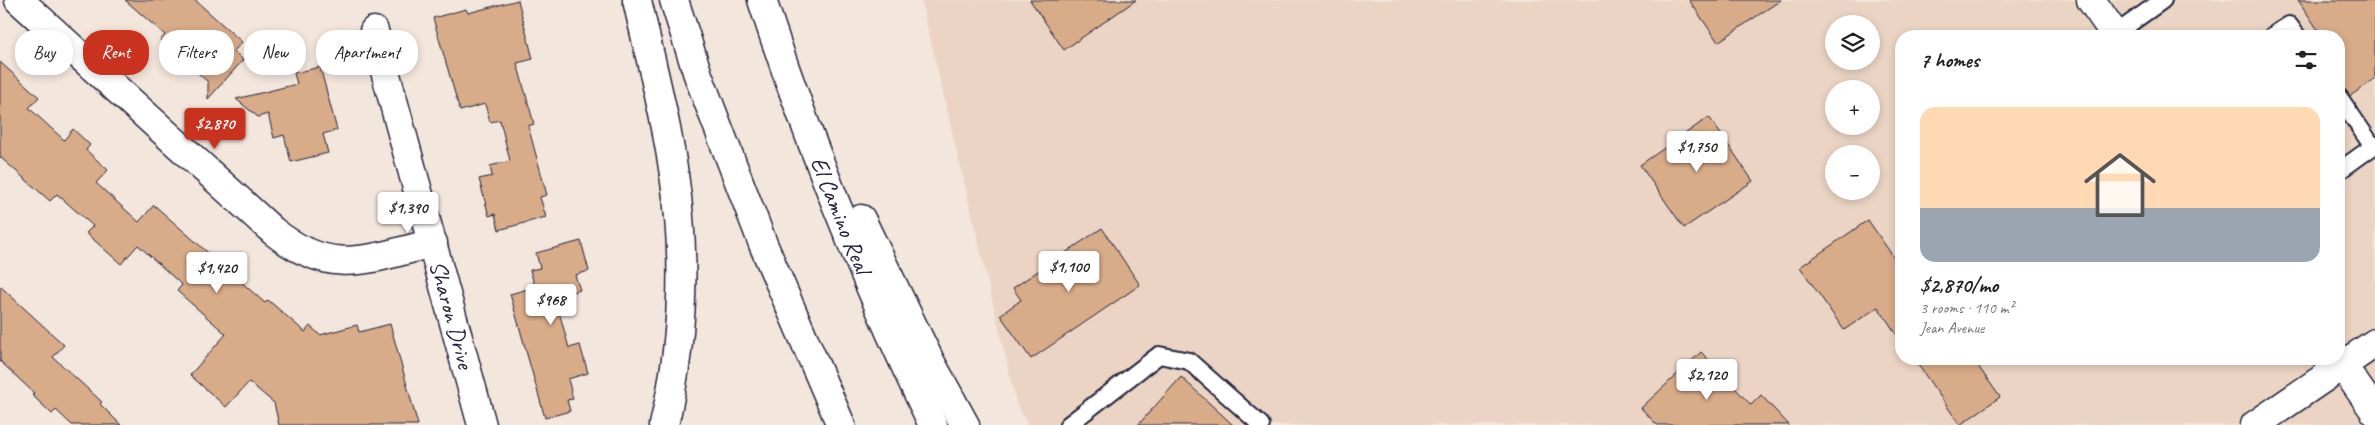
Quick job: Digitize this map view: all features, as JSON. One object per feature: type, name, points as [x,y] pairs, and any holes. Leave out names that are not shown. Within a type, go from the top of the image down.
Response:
[{"type":"main road","points":[[19,0],[274,231],[297,249],[327,260],[355,261],[432,242]]},
{"type":"main road","points":[[638,0],[671,159],[679,217],[681,318],[664,425]]},
{"type":"main road","points":[[674,0],[698,75],[763,244],[841,425]]},
{"type":"main road","name":"El Camino Real","points":[[762,0],[840,214],[933,425]]},
{"type":"main road","points":[[2091,0],[2112,30]]},
{"type":"main road","points":[[778,47],[930,361],[965,425]]},
{"type":"main road","name":"Sharon Drive","points":[[386,75],[482,425]]},
{"type":"main road","points":[[2345,359],[2375,343]]},
{"type":"main road","points":[[2255,425],[2336,365]]},
{"type":"main road","points":[[2342,365],[2375,412]]},
{"type":"lane","points":[[2123,30],[2163,0]]},
{"type":"lane","points":[[2280,30],[2289,24],[2293,30]]},
{"type":"lane","points":[[2345,105],[2374,146],[2345,167]]},
{"type":"lane","points":[[1068,425],[1159,355],[1189,361],[1260,425]]},
{"type":"shaded area","points":[[921,0],[2375,0],[2375,425],[1028,425],[1017,405]]},
{"type":"building","points":[[125,0],[195,0],[229,30],[159,30]]},
{"type":"building","points":[[518,0],[533,59],[517,63],[534,124],[528,126],[547,195],[540,197],[546,217],[499,230],[495,214],[489,216],[479,179],[492,176],[490,166],[510,161],[500,120],[490,122],[485,104],[460,111],[433,18],[466,9],[468,13]]},
{"type":"building","points":[[1030,0],[1136,0],[1064,50]]},
{"type":"building","points":[[1689,0],[1781,0],[1718,42]]},
{"type":"building","points":[[2298,0],[2375,0],[2375,79],[2350,96],[2345,89],[2345,30],[2318,30]]},
{"type":"building","points":[[234,35],[242,42],[234,51]]},
{"type":"building","points":[[234,51],[243,60],[234,70]]},
{"type":"building","points":[[0,62],[39,97],[29,108],[64,140],[73,129],[90,145],[86,150],[108,170],[96,183],[139,222],[154,205],[265,303],[268,300],[305,332],[310,326],[320,335],[357,325],[359,332],[390,324],[418,425],[279,425],[274,403],[249,382],[226,407],[190,375],[226,334],[177,291],[182,285],[138,245],[121,264],[86,233],[93,226],[57,194],[50,201],[0,157]]},
{"type":"building","points":[[316,68],[316,75],[322,75],[337,130],[323,134],[328,153],[291,162],[284,135],[274,138],[268,114],[258,117],[236,99],[297,84],[295,75],[306,75],[306,70]]},
{"type":"building","points":[[200,75],[230,75],[208,99],[208,82]]},
{"type":"building","points":[[1709,117],[1753,181],[1684,228],[1640,165]]},
{"type":"building","points":[[1868,220],[1895,259],[1895,332],[1878,307],[1844,330],[1800,267]]},
{"type":"building","points":[[1102,228],[1140,285],[1031,359],[1000,315],[1021,300],[1013,288]]},
{"type":"building","points":[[581,241],[589,271],[575,275],[580,290],[555,297],[569,348],[580,345],[588,373],[568,379],[573,399],[567,400],[570,411],[545,418],[510,294],[535,287],[530,270],[540,268],[536,253]]},
{"type":"building","points":[[0,286],[64,345],[53,357],[102,402],[100,404],[121,425],[72,425],[56,410],[52,414],[32,395],[34,393],[0,361]]},
{"type":"building","points":[[1701,352],[1751,405],[1761,395],[1789,425],[1657,425],[1641,408]]},
{"type":"building","points":[[1918,365],[1977,365],[2000,397],[1960,425]]},
{"type":"building","points":[[1181,377],[1233,425],[1138,425]]}]
